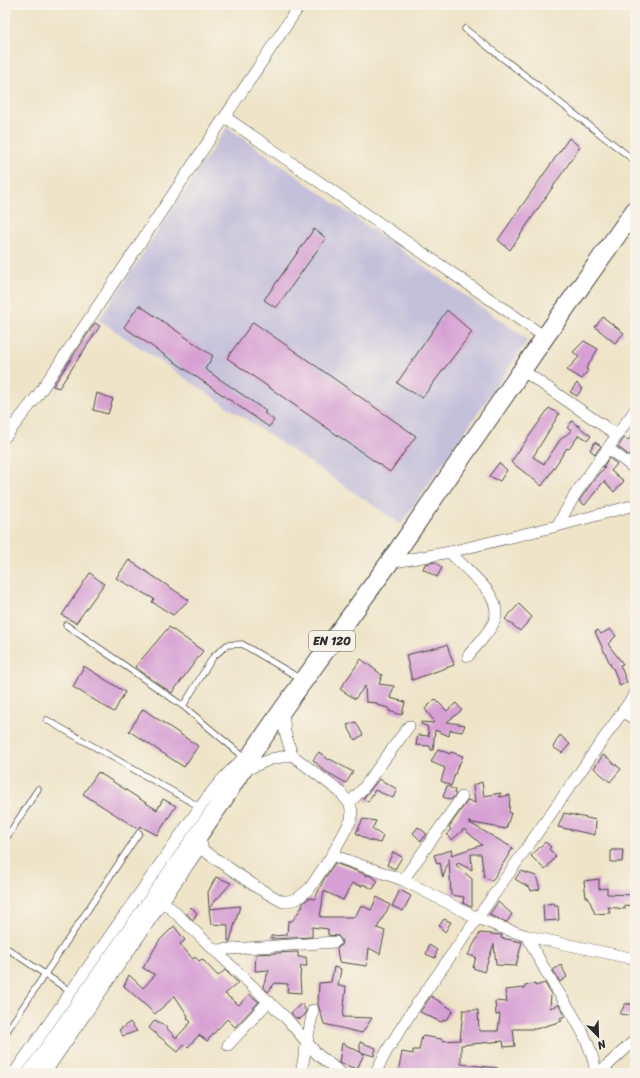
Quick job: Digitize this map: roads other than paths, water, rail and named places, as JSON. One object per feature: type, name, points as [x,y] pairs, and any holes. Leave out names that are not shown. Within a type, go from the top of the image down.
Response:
[{"type":"main road","name":"EN 120","points":[[32,1073],[222,800],[249,755],[389,563],[522,370],[635,210]]},
{"type":"street","points":[[5,437],[38,395],[300,5]]},
{"type":"street","points":[[225,116],[545,337]]},
{"type":"street","points":[[522,370],[617,435]]},
{"type":"street","points":[[557,526],[576,493],[635,410]]},
{"type":"street","points":[[608,448],[635,469]]},
{"type":"street","points":[[389,563],[450,552],[635,505]]},
{"type":"street","points":[[450,552],[458,562],[489,592],[495,602],[496,614],[493,624],[468,656]]},
{"type":"street","points":[[375,1073],[412,1011],[635,694]]},
{"type":"street","points":[[200,848],[258,888],[283,902],[297,898],[310,888],[332,855],[351,820],[352,810],[349,803],[340,792],[292,755],[285,732],[283,709]]},
{"type":"street","points":[[622,712],[635,719]]},
{"type":"street","points":[[349,803],[362,790],[410,726]]},
{"type":"street","points":[[45,1073],[164,902],[235,796],[248,769],[249,755]]},
{"type":"street","points":[[14,1073],[200,807],[228,773],[249,755]]},
{"type":"street","points":[[248,769],[271,759],[292,755]]},
{"type":"street","points":[[403,880],[462,797]]},
{"type":"street","points":[[332,855],[403,880],[477,918],[527,936],[635,959]]},
{"type":"street","points":[[164,902],[269,1001],[287,1019],[317,1054],[341,1073]]},
{"type":"street","points":[[527,936],[552,982],[582,1030],[594,1059],[596,1073]]},
{"type":"street","points":[[216,950],[335,942]]},
{"type":"street","points":[[228,1045],[269,1001]]},
{"type":"street","points":[[300,1073],[313,1010]]},
{"type":"street","points":[[599,1073],[635,1040]]},
{"type":"lane","points":[[465,29],[635,162]]},
{"type":"lane","points":[[66,625],[183,706],[249,755]]},
{"type":"lane","points":[[183,706],[213,657],[227,645],[242,644],[303,681]]},
{"type":"lane","points":[[47,720],[200,807]]},
{"type":"lane","points":[[5,840],[38,790]]},
{"type":"lane","points":[[5,1034],[139,833]]},
{"type":"lane","points":[[5,947],[71,992]]}]
